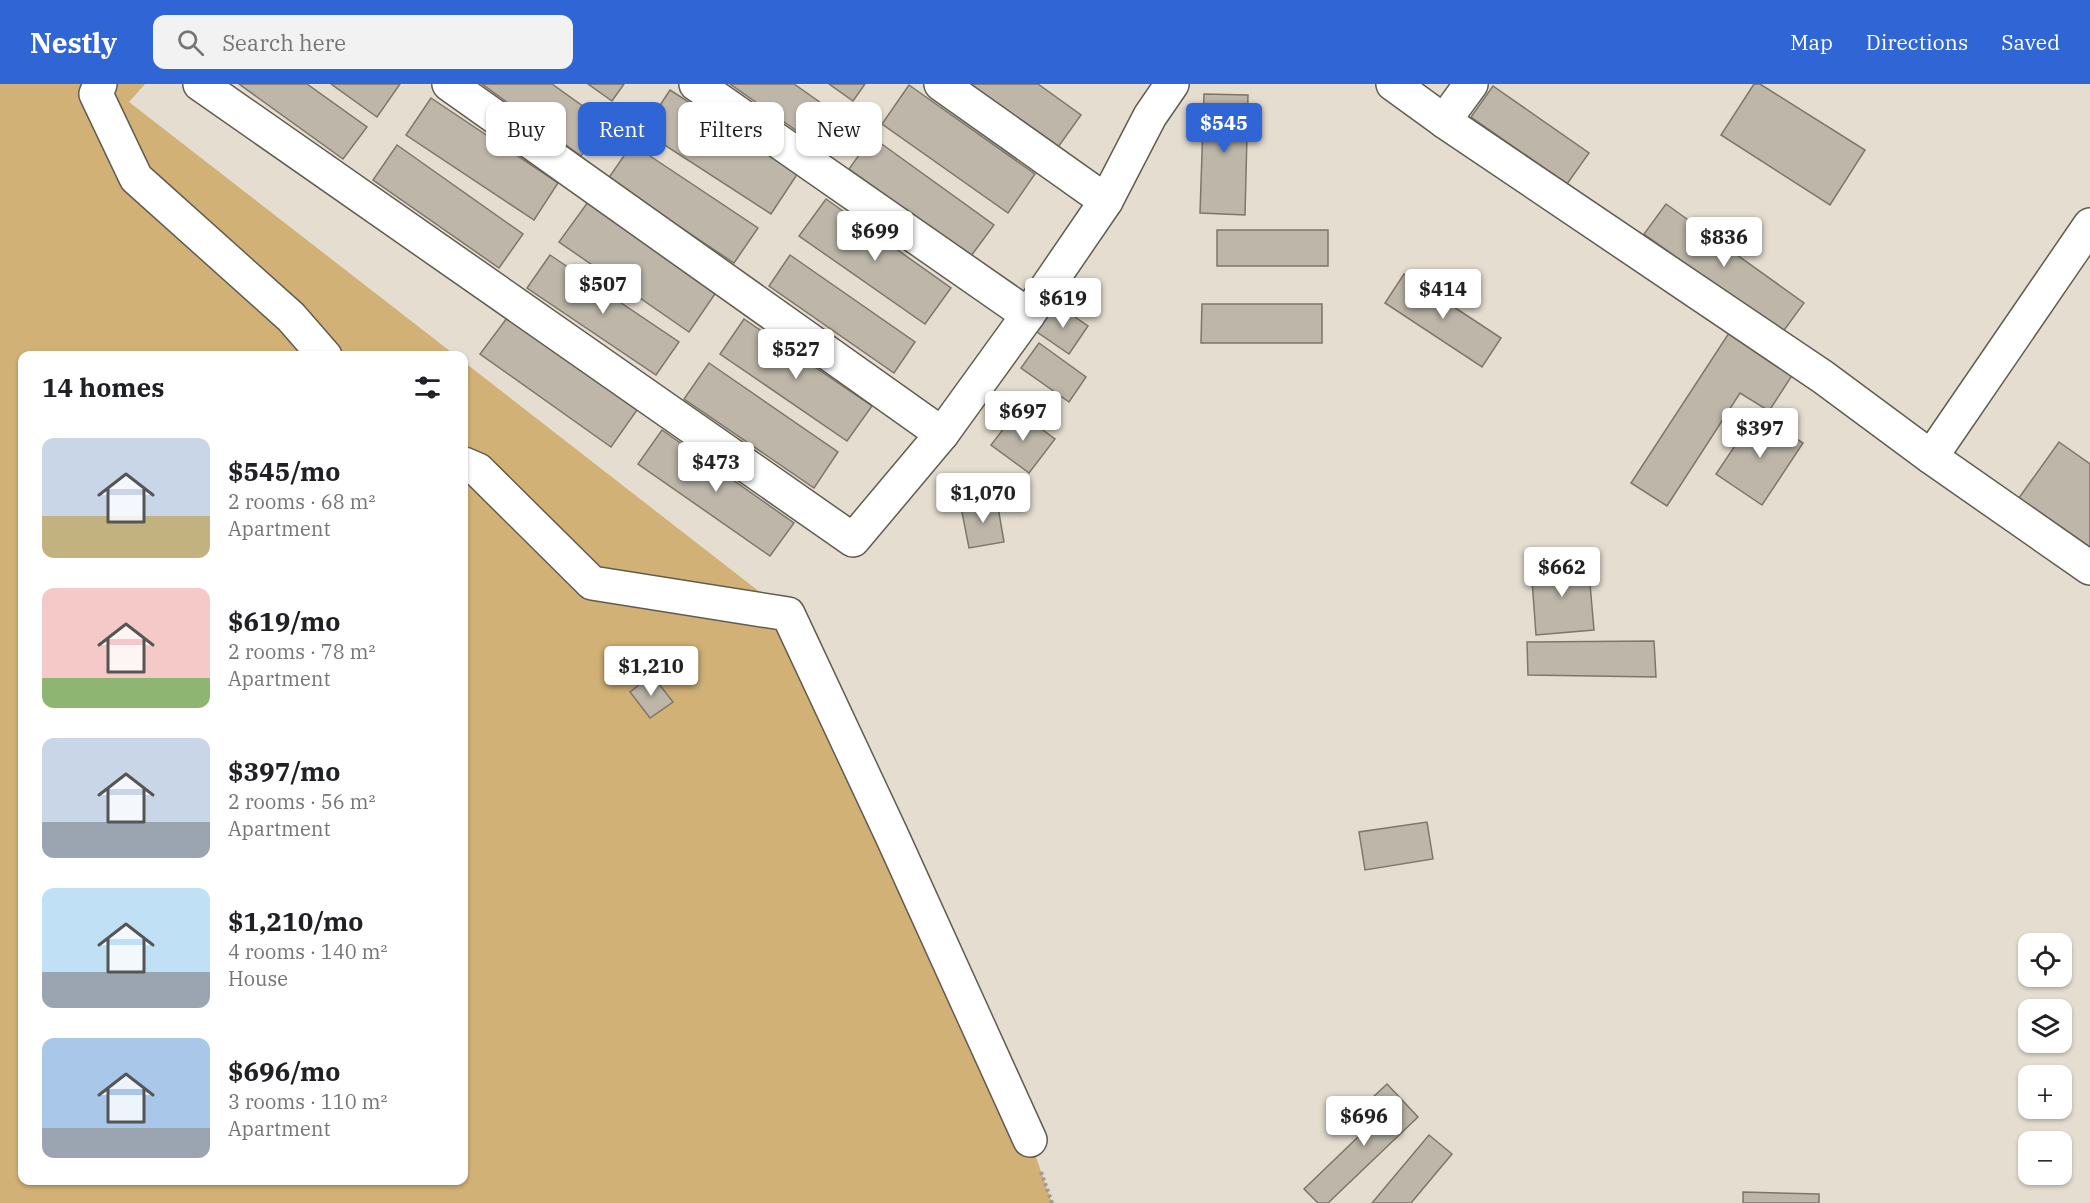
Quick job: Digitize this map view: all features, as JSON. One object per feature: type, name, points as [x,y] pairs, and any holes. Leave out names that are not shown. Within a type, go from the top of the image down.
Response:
[{"type":"street","points":[[100,84],[96,94],[136,178],[291,317],[321,351]]},
{"type":"street","points":[[201,84],[853,540],[942,434],[1028,315],[1106,201],[1150,116],[1172,84]]},
{"type":"street","points":[[449,84],[942,434]]},
{"type":"street","points":[[696,84],[1028,315]]},
{"type":"street","points":[[941,84],[1106,201]]},
{"type":"street","points":[[1393,84],[1444,121],[1823,376],[1931,457],[2090,568]]},
{"type":"street","points":[[1444,121],[1471,84]]},
{"type":"street","points":[[1931,457],[2090,225]]},
{"type":"street","points":[[468,466],[478,470],[592,583],[788,614],[1030,1140]]},
{"type":"shaded area","points":[[0,84],[145,84],[129,102],[450,351],[18,351],[18,1185],[468,1185],[468,365],[788,614],[1030,1140],[1052,1203],[0,1203]]},
{"type":"building","points":[[239,84],[307,84],[367,127],[343,159]]},
{"type":"building","points":[[331,84],[400,84],[377,117]]},
{"type":"building","points":[[482,84],[552,84],[578,103],[578,154],[566,145],[566,102],[507,102]]},
{"type":"building","points":[[588,84],[624,84],[612,101]]},
{"type":"building","points":[[730,84],[794,84],[820,102],[796,102],[796,130],[784,122],[784,102],[756,102]]},
{"type":"building","points":[[829,84],[865,84],[853,101]]},
{"type":"building","points":[[964,84],[1038,84],[1081,115],[1056,150]]},
{"type":"building","points":[[1754,84],[1760,84],[1865,150],[1830,205],[1721,135]]},
{"type":"building","points":[[909,85],[1035,174],[1008,213],[882,124]]},
{"type":"building","points":[[1493,86],[1589,153],[1567,184],[1471,117]]},
{"type":"building","points":[[670,90],[689,102],[678,102],[678,154],[666,146],[666,102],[662,102]]},
{"type":"building","points":[[1204,94],[1248,95],[1245,215],[1200,213]]},
{"type":"building","points":[[431,98],[486,135],[486,156],[518,156],[558,183],[534,220],[406,135]]},
{"type":"building","points":[[882,144],[994,225],[971,256],[849,169],[858,156],[882,156]]},
{"type":"building","points":[[397,145],[523,234],[499,268],[373,180]]},
{"type":"building","points":[[624,156],[650,156],[758,228],[734,263],[608,179]]},
{"type":"building","points":[[682,156],[772,156],[798,173],[771,214]]},
{"type":"building","points":[[826,199],[951,288],[925,324],[799,236]]},
{"type":"building","points":[[588,202],[717,291],[689,332],[559,242]]},
{"type":"building","points":[[1666,204],[1804,303],[1782,333],[1644,234]]},
{"type":"building","points":[[1217,230],[1328,230],[1328,266],[1217,266]]},
{"type":"building","points":[[550,255],[679,342],[656,375],[527,288]]},
{"type":"building","points":[[790,255],[915,342],[894,373],[769,286]]},
{"type":"building","points":[[1404,274],[1501,338],[1482,367],[1385,303]]},
{"type":"building","points":[[1056,304],[1088,326],[1069,354],[1037,332]]},
{"type":"building","points":[[1202,304],[1322,304],[1322,343],[1201,343]]},
{"type":"building","points":[[507,318],[637,410],[611,447],[480,354]]},
{"type":"building","points":[[744,319],[872,406],[847,441],[720,354]]},
{"type":"building","points":[[1729,333],[1793,374],[1769,411],[1740,393],[1667,506],[1631,483]]},
{"type":"building","points":[[1039,343],[1086,377],[1069,402],[1021,368]]},
{"type":"building","points":[[709,363],[838,452],[814,488],[684,399]]},
{"type":"building","points":[[1017,411],[1055,439],[1029,473],[991,445]]},
{"type":"building","points":[[1757,413],[1803,443],[1762,505],[1716,474]]},
{"type":"building","points":[[662,430],[794,523],[770,556],[638,464]]},
{"type":"building","points":[[2059,442],[2090,464],[2090,555],[2016,502]]},
{"type":"building","points":[[997,501],[1004,542],[969,548],[961,507]]},
{"type":"building","points":[[1588,561],[1594,630],[1536,635],[1531,566]]},
{"type":"building","points":[[1654,641],[1656,677],[1528,675],[1527,642]]},
{"type":"building","points":[[652,675],[673,702],[650,718],[630,692]]},
{"type":"building","points":[[1427,822],[1433,859],[1365,870],[1359,832]]},
{"type":"building","points":[[1387,1084],[1418,1117],[1328,1203],[1318,1203],[1304,1189],[1384,1112],[1371,1099]]},
{"type":"building","points":[[1429,1135],[1452,1154],[1411,1203],[1372,1203]]},
{"type":"building","points":[[1743,1192],[1819,1194],[1819,1203],[1743,1203]]}]
